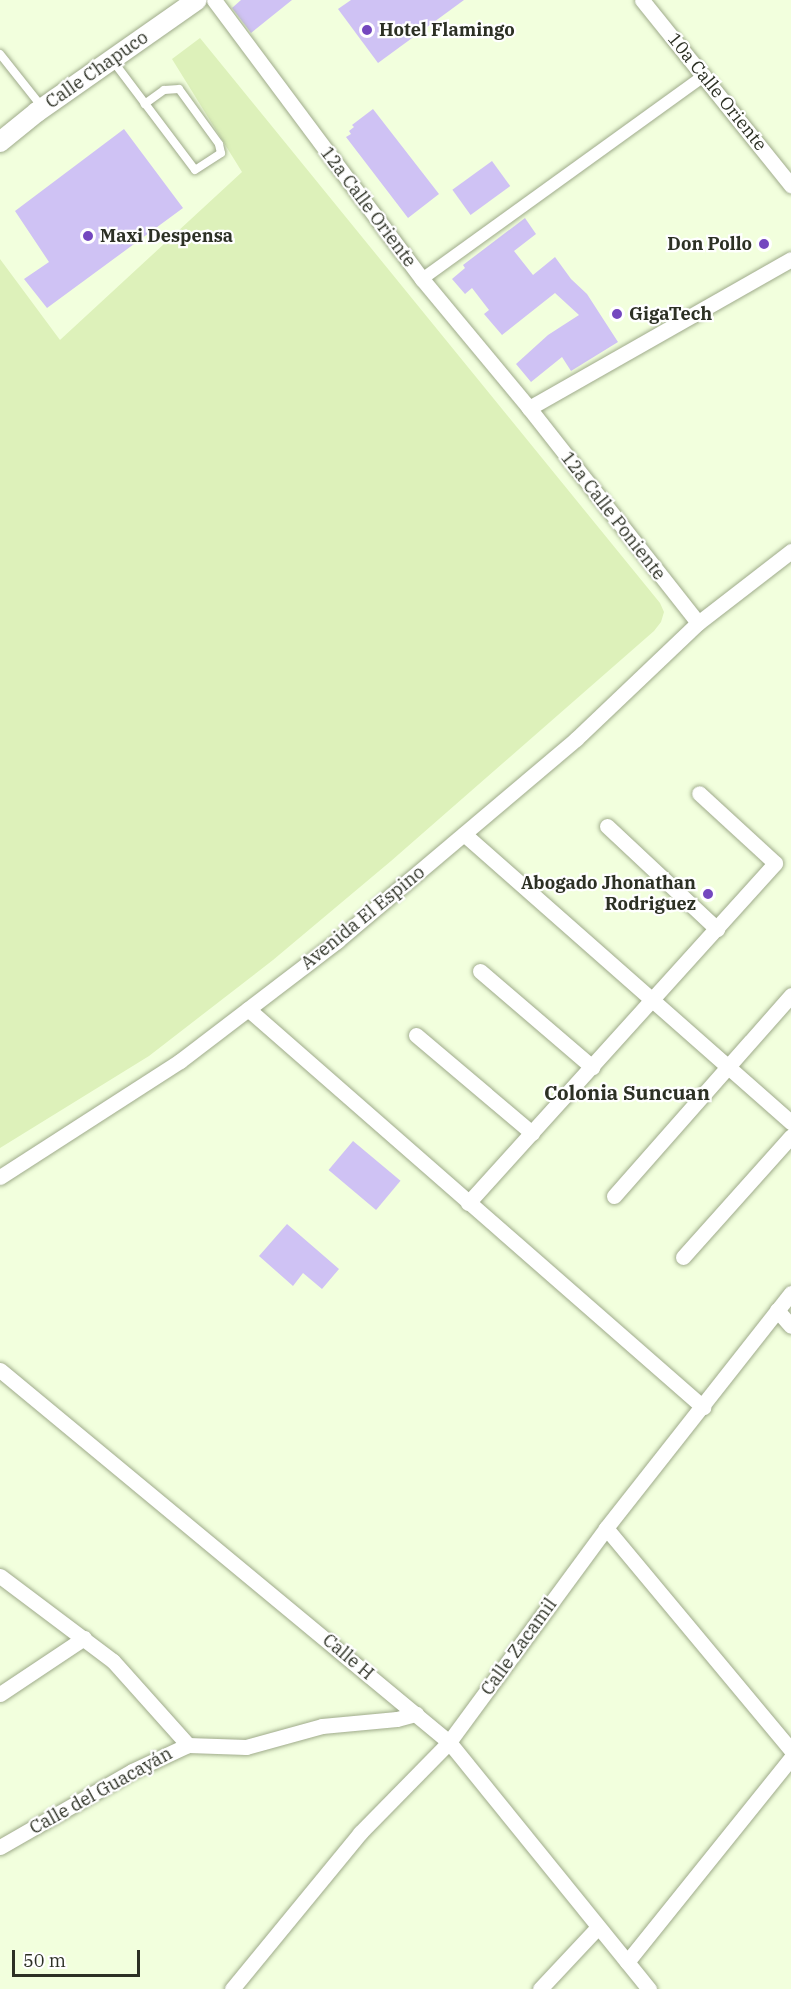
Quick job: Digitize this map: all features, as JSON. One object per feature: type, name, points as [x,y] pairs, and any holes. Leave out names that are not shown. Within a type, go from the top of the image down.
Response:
[{"type":"street","name":"Calle Chapuco","points":[[0,142],[43,108],[197,0]]},
{"type":"street","name":"12a Calle Oriente","points":[[214,0],[422,279],[529,408]]},
{"type":"street","name":"10a Calle Oriente","points":[[642,0],[705,75],[791,185]]},
{"type":"street","points":[[422,279],[705,75]]},
{"type":"street","points":[[529,408],[791,259]]},
{"type":"street","name":"12a Calle Poniente","points":[[529,408],[698,623]]},
{"type":"street","name":"Avenida El Espino","points":[[0,1177],[180,1061],[337,941],[576,739],[698,623],[791,551]]},
{"type":"street","points":[[468,1203],[775,863],[699,793]]},
{"type":"street","points":[[607,826],[717,929]]},
{"type":"street","points":[[464,834],[791,1122]]},
{"type":"street","points":[[480,971],[592,1067]]},
{"type":"street","points":[[614,1196],[791,995]]},
{"type":"street","points":[[248,1009],[703,1407]]},
{"type":"street","points":[[416,1035],[532,1133]]},
{"type":"street","points":[[683,1257],[791,1136]]},
{"type":"street","name":"Calle Zacamil","points":[[242,1985],[360,1833],[449,1742],[606,1528],[791,1293]]},
{"type":"street","points":[[777,1310],[791,1326]]},
{"type":"street","name":"Calle H","points":[[0,1370],[449,1742],[597,1928],[649,1989]]},
{"type":"street","points":[[606,1528],[791,1750]]},
{"type":"street","points":[[0,1576],[113,1661],[188,1745]]},
{"type":"street","points":[[0,1694],[84,1638]]},
{"type":"street","name":"Calle del Guacayán","points":[[0,1847],[132,1772],[188,1745],[246,1747],[322,1726],[397,1719],[416,1714]]},
{"type":"street","points":[[627,1962],[791,1758]]},
{"type":"street","points":[[540,1989],[597,1928]]},
{"type":"lane","points":[[0,54],[43,108]]},
{"type":"lane","points":[[112,60],[195,170],[220,153],[219,144],[179,89],[164,90],[146,104]]},
{"type":"green space","points":[[200,38],[660,603],[664,612],[661,622],[654,631],[391,861],[273,960],[149,1056],[0,1148],[0,259],[60,340],[242,172],[172,59]]},
{"type":"building","points":[[241,0],[292,0],[251,33],[232,8]]},
{"type":"building","points":[[351,0],[464,0],[378,63],[338,9]]},
{"type":"building","points":[[373,109],[439,194],[408,218],[346,137],[351,134],[349,131],[354,127],[352,125]]},
{"type":"building","name":"Maxi Despensa","points":[[124,129],[183,208],[47,308],[24,279],[49,262],[15,211]]},
{"type":"building","points":[[492,161],[510,186],[471,215],[452,190]]},
{"type":"building","points":[[525,218],[536,234],[514,251],[533,275],[555,257],[571,279],[587,294],[618,342],[571,371],[562,357],[531,382],[516,364],[548,335],[579,315],[555,293],[502,335],[484,314],[489,310],[472,288],[465,294],[452,279],[465,268],[463,265]]},
{"type":"building","points":[[353,1141],[400,1181],[376,1210],[329,1170]]},
{"type":"building","points":[[287,1224],[339,1269],[322,1289],[303,1273],[293,1286],[259,1256]]},
{"type":"place","name":"Hotel Flamingo","points":[[367,30]]},
{"type":"place","name":"Maxi Despensa","points":[[88,236]]},
{"type":"place","name":"Don Pollo","points":[[764,244]]},
{"type":"place","name":"GigaTech","points":[[617,314]]},
{"type":"place","name":"Abogado Jhonathan Rodriguez","points":[[708,894]]},
{"type":"district","name":"Colonia Suncuan","points":[[627,1092]]}]
